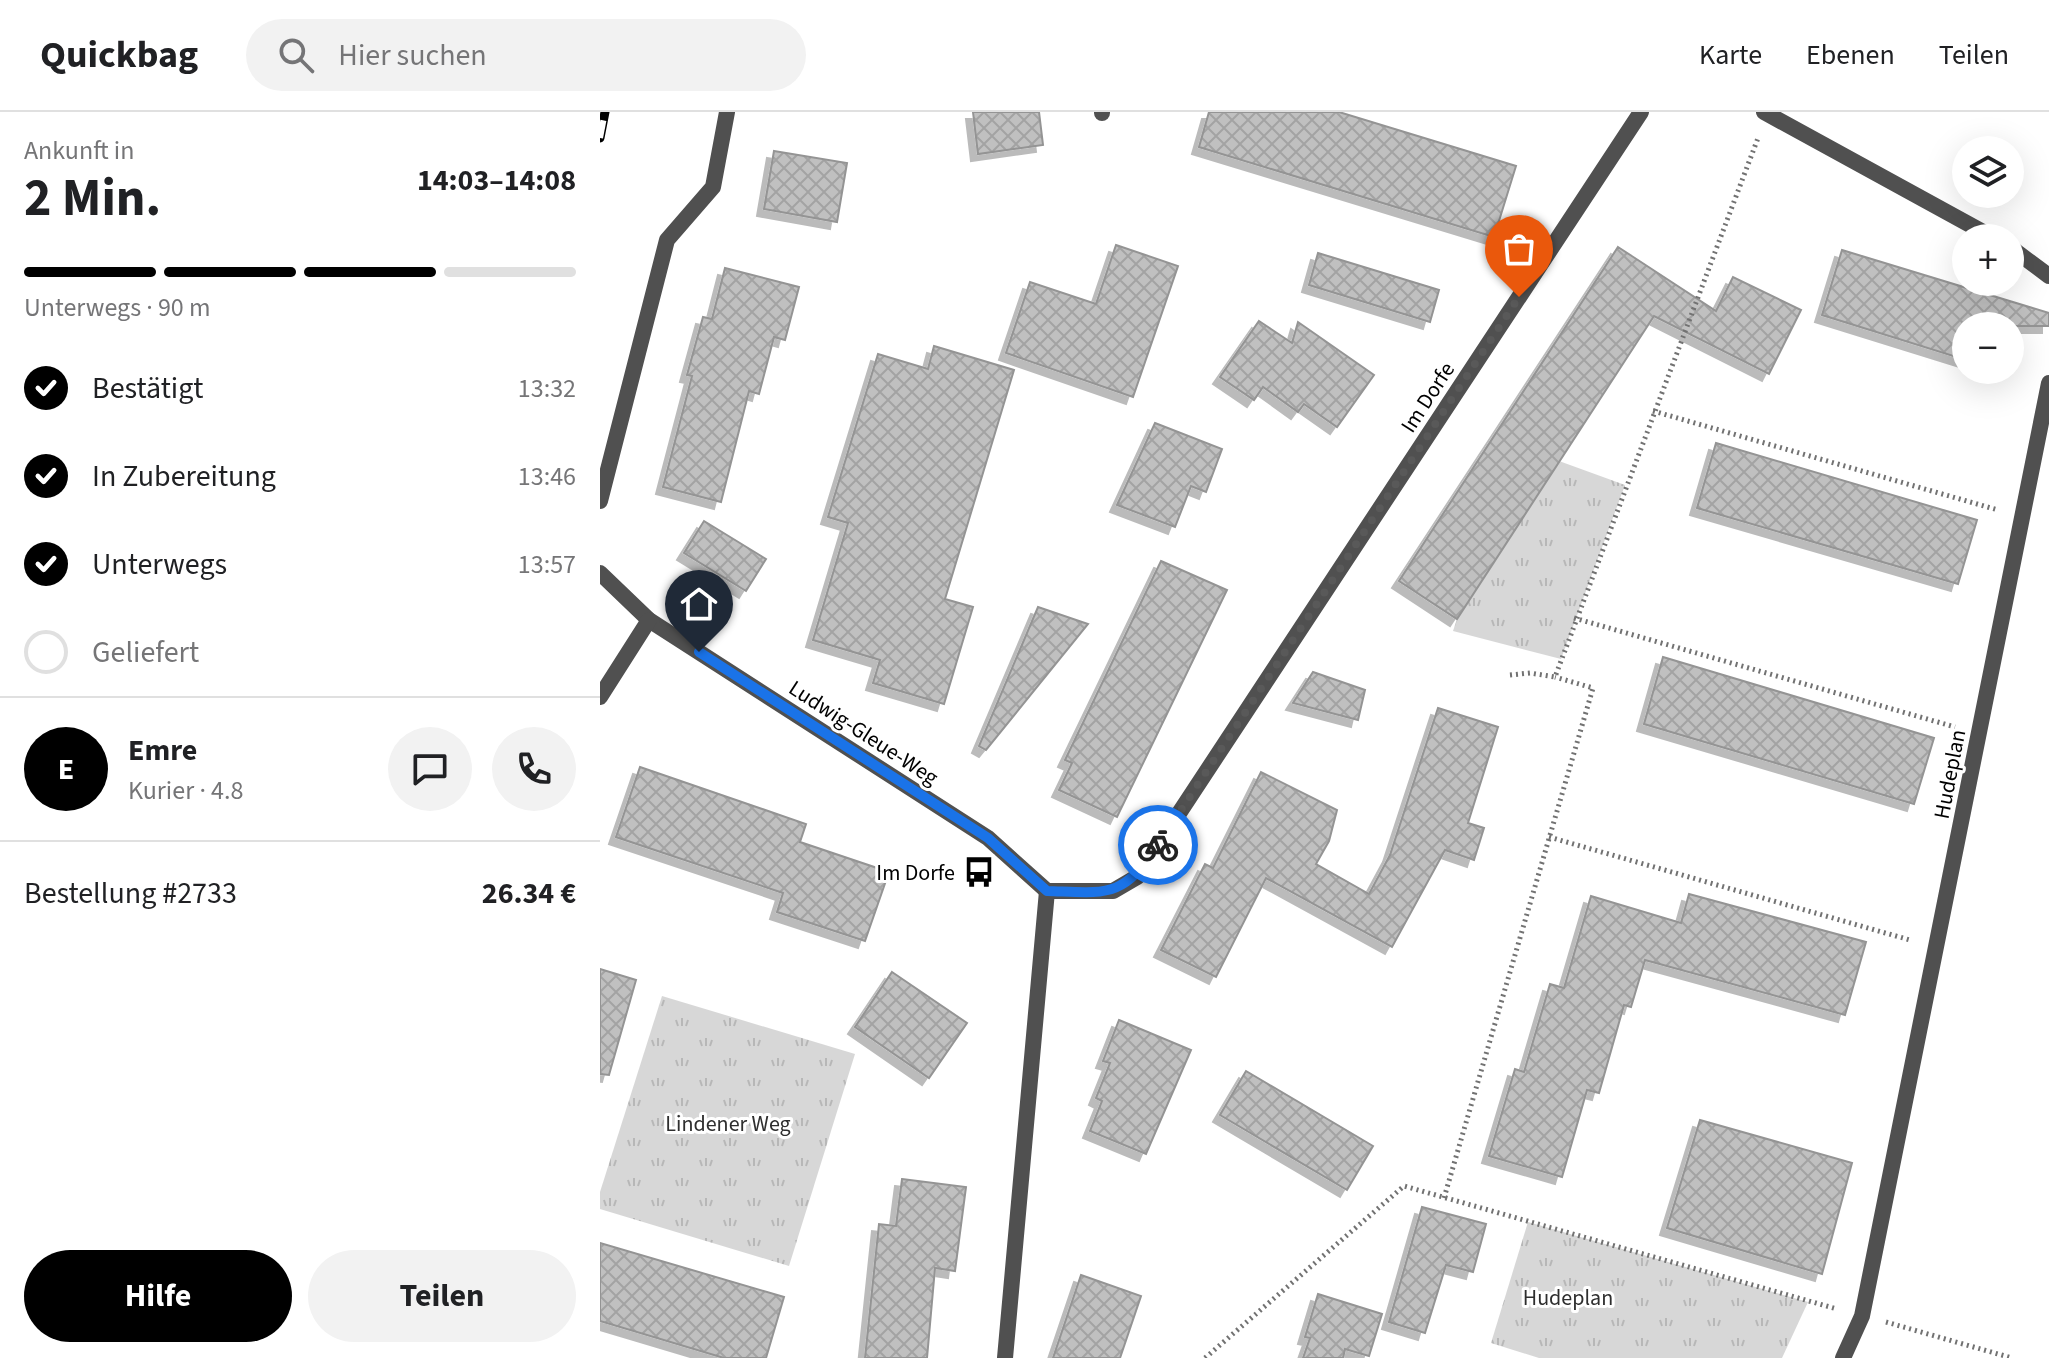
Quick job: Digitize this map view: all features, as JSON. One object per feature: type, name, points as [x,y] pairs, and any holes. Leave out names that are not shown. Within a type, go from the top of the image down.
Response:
[{"type":"street","points":[[600,501],[667,240],[713,187],[727,112]]},
{"type":"street","name":"Im Dorfe","points":[[1047,891],[1113,891],[1137,877],[1641,112]]},
{"type":"street","points":[[1766,114],[1968,224]]},
{"type":"street","points":[[2024,257],[2049,276]]},
{"type":"street","name":"Hudeplan","points":[[1843,1358],[1862,1316],[2049,383]]},
{"type":"street","name":"Ludwig-Gleue-Weg","points":[[600,573],[649,620],[988,838],[1047,891]]},
{"type":"street","points":[[600,697],[649,620]]},
{"type":"street","points":[[1005,1358],[1047,891]]},
{"type":"path","points":[[1555,677],[1574,618],[1766,114]]},
{"type":"path","points":[[1653,411],[2022,517]]},
{"type":"path","points":[[1574,618],[1979,734]]},
{"type":"path","points":[[1444,1198],[1593,688],[1530,673],[1510,675]]},
{"type":"path","points":[[1549,837],[1936,947]]},
{"type":"path","points":[[1205,1358],[1404,1186],[2012,1358]]},
{"type":"green space","points":[[1559,461],[1625,485],[1561,659],[1453,631],[1457,619]]},
{"type":"green space","name":"Lindener Weg","points":[[662,996],[855,1054],[789,1266],[600,1209],[600,1192]]},
{"type":"green space","name":"Hudeplan","points":[[1528,1222],[1808,1302],[1782,1358],[1539,1358],[1491,1343]]},
{"type":"building","points":[[973,112],[1039,112],[1043,145],[978,154]]},
{"type":"building","points":[[1209,112],[1339,112],[1516,166],[1494,237],[1199,147]]},
{"type":"building","points":[[774,151],[847,163],[837,222],[764,209]]},
{"type":"building","points":[[1116,245],[1178,266],[1133,397],[1006,353],[1030,282],[1096,304]]},
{"type":"building","points":[[1618,247],[1716,311],[1733,277],[1801,310],[1769,374],[1654,316],[1457,619],[1399,581]]},
{"type":"building","points":[[1842,250],[1952,283],[1952,296],[1993,296],[2049,313],[2049,326],[2024,326],[2024,312],[1952,312],[1952,356],[1822,315]]},
{"type":"building","points":[[1318,253],[1439,290],[1430,322],[1309,285]]},
{"type":"building","points":[[725,268],[799,287],[785,340],[774,337],[759,394],[749,391],[721,502],[663,487],[692,376],[687,375],[703,317],[712,319]]},
{"type":"building","points":[[1259,321],[1292,343],[1298,322],[1374,375],[1337,427],[1304,404],[1298,412],[1263,387],[1254,400],[1220,377]]},
{"type":"building","points":[[934,346],[1014,370],[945,599],[973,607],[944,704],[873,683],[880,660],[813,640],[848,523],[828,517],[878,354],[928,369]]},
{"type":"building","points":[[1155,423],[1222,449],[1206,492],[1191,486],[1175,527],[1117,505]]},
{"type":"building","points":[[1716,443],[1977,520],[1958,584],[1697,508]]},
{"type":"building","points":[[704,521],[766,559],[746,591],[684,553]]},
{"type":"building","points":[[1161,561],[1227,590],[1117,817],[1059,790],[1072,763],[1065,760]]},
{"type":"building","points":[[1038,607],[1088,624],[986,750],[979,746]]},
{"type":"building","points":[[1663,657],[1934,738],[1914,804],[1644,724]]},
{"type":"building","points":[[1313,672],[1365,690],[1358,720],[1293,703]]},
{"type":"building","points":[[1438,708],[1498,727],[1468,823],[1484,828],[1474,860],[1445,850],[1392,947],[1266,878],[1216,977],[1161,950],[1205,864],[1213,868],[1261,772],[1337,810],[1329,841],[1316,864],[1369,894],[1390,855]]},
{"type":"building","points":[[640,767],[806,824],[800,842],[889,872],[865,941],[777,912],[783,893],[616,837]]},
{"type":"building","points":[[1689,894],[1866,942],[1845,1015],[1645,960],[1631,1007],[1624,1005],[1599,1093],[1587,1090],[1562,1177],[1489,1156],[1515,1069],[1524,1072],[1550,984],[1564,988],[1591,896],[1681,923]]},
{"type":"building","points":[[600,969],[636,980],[609,1075],[600,1074]]},
{"type":"building","points":[[892,972],[967,1023],[929,1078],[855,1027]]},
{"type":"building","points":[[1119,1020],[1191,1050],[1146,1154],[1090,1131],[1102,1101],[1096,1098],[1110,1063],[1103,1061]]},
{"type":"building","points":[[1246,1071],[1373,1146],[1347,1190],[1220,1115]]},
{"type":"building","points":[[1700,1120],[1852,1163],[1822,1274],[1667,1228]]},
{"type":"building","points":[[902,1179],[966,1187],[955,1271],[935,1268],[927,1358],[865,1358],[879,1224],[896,1226]]},
{"type":"building","points":[[1422,1207],[1486,1224],[1473,1272],[1446,1265],[1425,1333],[1389,1322]]},
{"type":"building","points":[[600,1243],[784,1297],[766,1358],[724,1358],[600,1321]]},
{"type":"building","points":[[1081,1275],[1141,1296],[1120,1358],[1053,1358]]},
{"type":"building","points":[[1318,1294],[1382,1314],[1369,1356],[1345,1349],[1343,1358],[1303,1358],[1310,1338],[1305,1337]]},
{"type":"railway","points":[[600,138],[605,112]]},
{"type":"way so far","points":[[1158,845],[1519,297]]},
{"type":"place","name":"Im Dorfe","points":[[979,872]]},
{"type":"route","points":[[699,652],[988,838],[1047,891],[1113,891],[1137,877],[1158,845]]}]
